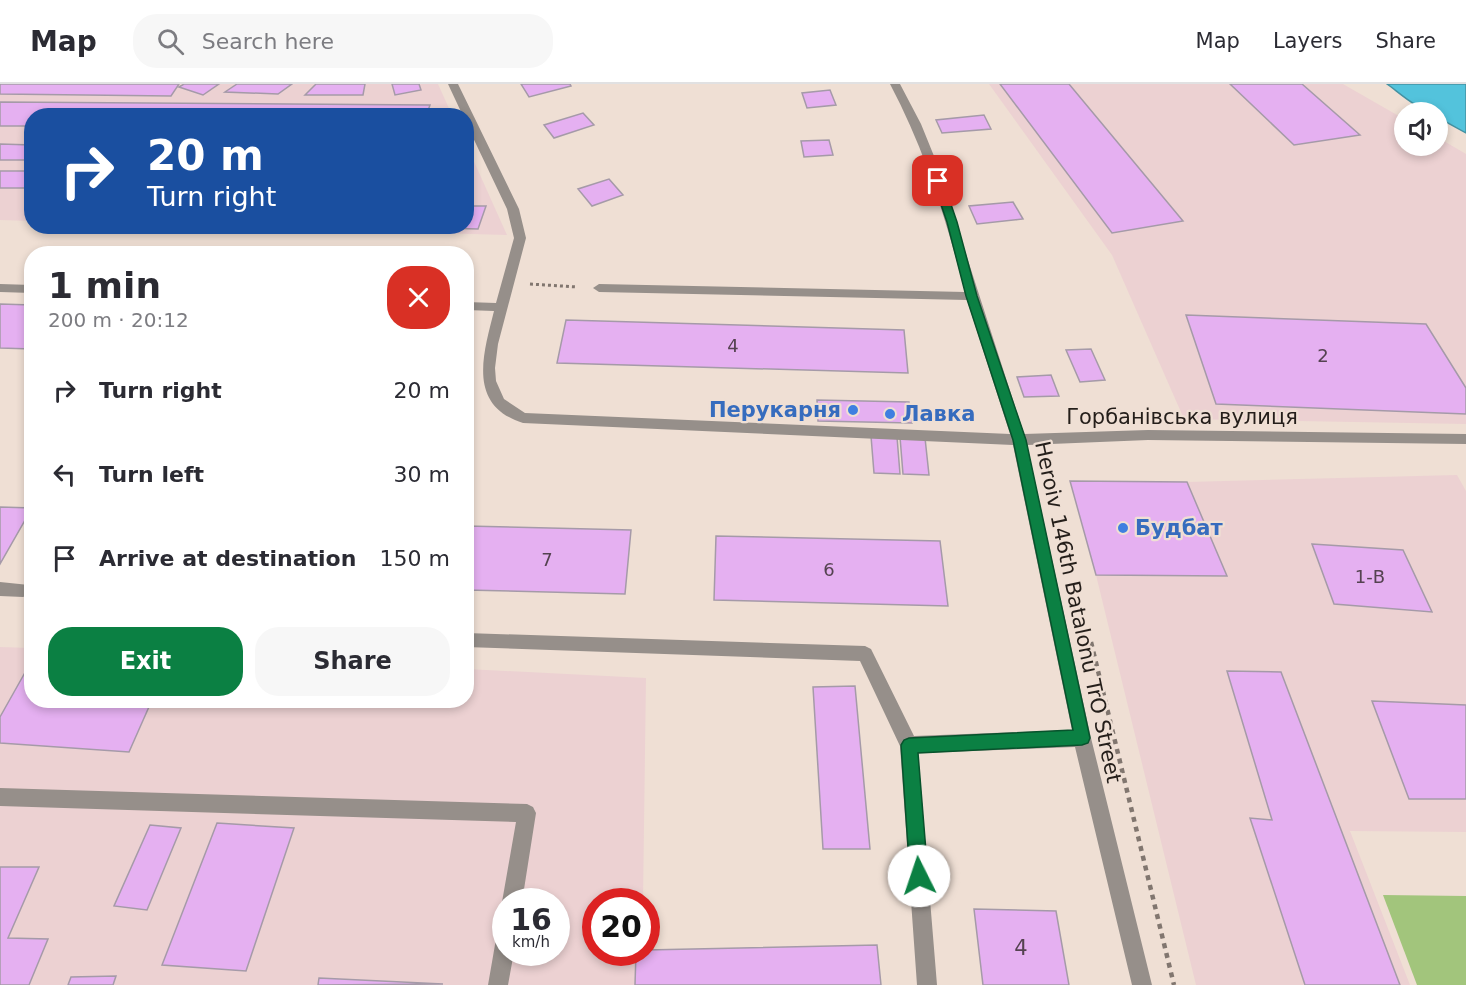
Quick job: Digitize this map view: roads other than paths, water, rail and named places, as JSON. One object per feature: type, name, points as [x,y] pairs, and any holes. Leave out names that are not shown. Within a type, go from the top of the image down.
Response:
[{"type":"street","name":"Горбанівська вулиця","points":[[453,84],[465,108]]},
{"type":"street","name":"Heroiv 146th Batalonu TrO Street","points":[[895,84],[916,124],[931,161],[1019,440],[1082,738],[1142,985]]},
{"type":"street","name":"Горбанівська вулиця","points":[[474,128],[513,209],[519,238],[489,363],[489,383],[500,405],[523,418],[1019,440],[1148,435],[1466,439]]},
{"type":"street","points":[[0,288],[24,289]]},
{"type":"street","points":[[599,288],[972,296]]},
{"type":"street","points":[[474,306],[501,307]]},
{"type":"street","points":[[0,589],[23,590]]},
{"type":"street","points":[[474,640],[865,654],[909,745],[927,985]]},
{"type":"street","points":[[909,745],[1082,738]]},
{"type":"street","points":[[0,797],[526,813],[514,888]]},
{"type":"street","points":[[498,985],[501,966]]},
{"type":"water","points":[[1387,84],[1466,84],[1466,133],[1448,123],[1448,102],[1411,102]]},
{"type":"place","name":"Перукарня","points":[[853,410]]},
{"type":"place","name":"Лавка","points":[[890,414]]},
{"type":"place","name":"Будбат","points":[[1123,528]]}]
